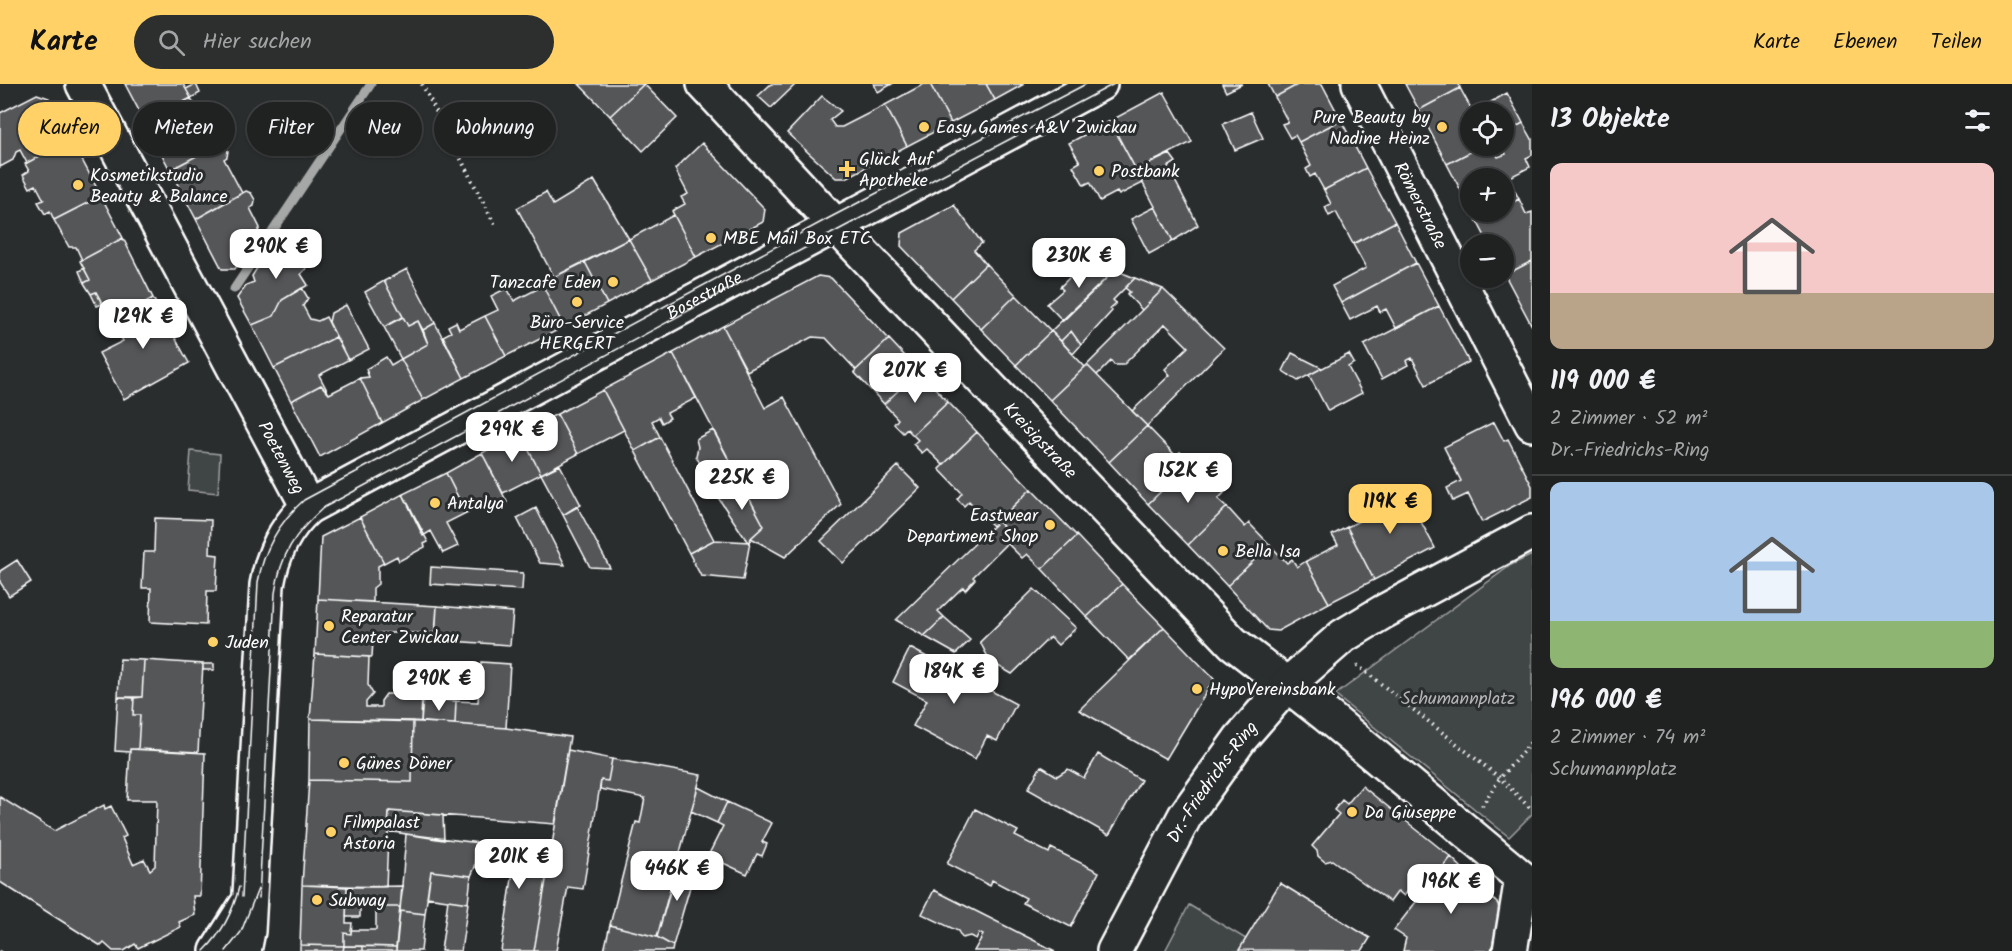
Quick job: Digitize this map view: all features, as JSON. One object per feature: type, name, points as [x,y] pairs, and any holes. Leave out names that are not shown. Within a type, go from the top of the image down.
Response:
[{"type":"street","name":"Poetenweg","points":[[83,84],[308,507],[290,527],[281,543],[270,567],[267,585],[249,897]]},
{"type":"street","name":"Kreisigstraße","points":[[704,84],[1233,643],[1287,685]]},
{"type":"street","name":"Bosestraße","points":[[308,507],[1100,84]]},
{"type":"street","name":"Römerstraße","points":[[1359,84],[1532,424]]},
{"type":"street","name":"Dr.-Friedrichs-Ring","points":[[1114,951],[1185,816],[1240,739],[1287,685],[1331,645],[1383,612],[1532,532]]},
{"type":"street","points":[[1287,685],[1465,832],[1527,870],[1510,951]]},
{"type":"street","points":[[197,951],[249,897]]},
{"type":"street","points":[[217,951],[240,916],[249,897]]},
{"type":"street","points":[[244,951],[248,931],[249,897]]},
{"type":"street","points":[[249,897],[260,951]]},
{"type":"path","points":[[422,84],[495,225]]},
{"type":"path","points":[[1331,645],[1500,778],[1532,810]]},
{"type":"path","points":[[1465,832],[1500,778],[1532,741]]},
{"type":"green space","points":[[191,451],[220,454],[218,493],[188,490]]},
{"type":"green space","name":"Schumannplatz","points":[[1532,555],[1532,814],[1509,837],[1335,695],[1511,565]]},
{"type":"green space","points":[[1189,905],[1246,939],[1240,951],[1165,951]]},
{"type":"building","points":[[125,84],[183,84],[191,98],[183,102],[134,102]]},
{"type":"building","points":[[196,84],[200,93],[191,98],[186,89]]},
{"type":"building","points":[[579,84],[644,84],[610,116]]},
{"type":"building","points":[[644,84],[677,118],[643,151],[610,116]]},
{"type":"building","points":[[771,84],[796,84],[771,108],[758,96]]},
{"type":"building","points":[[874,84],[892,84],[878,92]]},
{"type":"building","points":[[924,84],[930,84],[951,123],[907,146],[885,105]]},
{"type":"building","points":[[930,84],[986,84],[995,100],[951,123]]},
{"type":"building","points":[[986,84],[1024,84],[995,100]]},
{"type":"building","points":[[1222,84],[1242,84],[1226,92]]},
{"type":"building","points":[[1268,84],[1299,84],[1275,97]]},
{"type":"building","points":[[1299,84],[1322,84],[1341,120],[1299,142],[1295,135],[1290,138],[1282,124],[1288,122],[1275,97]]},
{"type":"building","points":[[1405,84],[1459,84],[1460,88],[1419,110]]},
{"type":"building","points":[[1460,88],[1468,102],[1460,102],[1460,156],[1463,156],[1447,164],[1419,110]]},
{"type":"building","points":[[1164,92],[1192,142],[1136,170],[1110,121]]},
{"type":"building","points":[[1507,93],[1512,102],[1491,102]]},
{"type":"building","points":[[37,94],[49,98],[51,102],[21,102]]},
{"type":"building","points":[[822,96],[841,111],[830,120],[835,127],[842,127],[885,105],[907,146],[846,178],[836,178],[787,133]]},
{"type":"building","points":[[18,104],[18,151],[13,160],[0,167],[0,113]]},
{"type":"building","points":[[1514,106],[1523,123],[1514,128]]},
{"type":"building","points":[[1251,112],[1263,138],[1235,150],[1223,124]]},
{"type":"building","points":[[1341,120],[1366,168],[1324,190],[1315,174],[1310,177],[1306,169],[1311,166],[1299,142]]},
{"type":"building","points":[[1110,121],[1143,183],[1119,195],[1117,192],[1100,201],[1090,182],[1084,185],[1073,166],[1080,162],[1069,143]]},
{"type":"building","points":[[1523,123],[1532,139],[1532,155],[1526,158],[1530,167],[1514,175],[1514,168],[1460,168],[1460,189],[1447,164],[1463,156],[1514,156],[1514,128]]},
{"type":"building","points":[[702,143],[765,209],[763,222],[696,257],[672,211],[685,204],[681,197],[688,194],[675,169]]},
{"type":"building","points":[[1170,154],[1176,162],[1168,167],[1198,225],[1173,241],[1136,170]]},
{"type":"building","points":[[23,156],[40,156],[27,163]]},
{"type":"building","points":[[40,156],[80,156],[101,196],[54,220],[50,211],[45,214],[38,202],[44,200],[36,185],[30,188],[23,175],[29,171],[25,164]]},
{"type":"building","points":[[163,156],[196,156],[170,170]]},
{"type":"building","points":[[196,156],[227,156],[224,159],[242,193],[196,219],[170,170]]},
{"type":"building","points":[[1366,168],[1395,222],[1353,244],[1336,212],[1329,216],[1325,207],[1331,204],[1324,190]]},
{"type":"building","points":[[594,180],[629,239],[554,277],[517,208],[546,192],[553,205]]},
{"type":"building","points":[[1514,189],[1519,199],[1514,202]]},
{"type":"building","points":[[246,191],[251,193],[255,200],[254,206],[250,208],[260,228],[235,269],[222,269],[196,219]]},
{"type":"building","points":[[101,196],[123,238],[82,260],[76,247],[69,247],[54,220]]},
{"type":"building","points":[[1519,199],[1526,214],[1532,212],[1532,261],[1514,270],[1514,234],[1484,234],[1478,222],[1514,222],[1514,202]]},
{"type":"building","points":[[954,205],[982,243],[974,250],[986,264],[951,298],[901,246],[902,233]]},
{"type":"building","points":[[1155,207],[1173,241],[1149,254],[1131,219]]},
{"type":"building","points":[[674,215],[696,257],[652,280],[629,239]]},
{"type":"building","points":[[1395,222],[1416,263],[1341,303],[1332,286],[1366,268],[1353,244]]},
{"type":"building","points":[[303,235],[315,259],[301,274],[308,285],[282,300],[274,316],[252,325],[237,298],[246,285],[254,282],[252,276],[257,268],[267,264],[264,258],[266,254]]},
{"type":"building","points":[[123,238],[153,298],[112,321],[96,292],[91,294],[84,283],[90,280],[80,261]]},
{"type":"building","points":[[629,239],[652,280],[607,304],[585,262]]},
{"type":"building","points":[[1093,260],[1115,270],[1063,321],[1047,304],[1063,290],[1060,287],[1077,270],[1079,273]]},
{"type":"building","points":[[1532,261],[1532,326],[1512,288],[1514,288],[1514,270]]},
{"type":"building","points":[[585,262],[607,304],[564,327],[543,286],[554,277]]},
{"type":"building","points":[[1416,263],[1439,306],[1396,328],[1386,309],[1380,312],[1377,306],[1350,320],[1341,303]]},
{"type":"building","points":[[986,264],[1016,295],[981,329],[951,298]]},
{"type":"building","points":[[84,268],[90,280],[84,283],[79,271]]},
{"type":"building","points":[[407,269],[435,323],[423,330],[418,321],[408,326],[384,281]]},
{"type":"building","points":[[1115,270],[1135,278],[1113,300],[1116,303],[1110,309],[1112,311],[1081,345],[1071,331],[1061,341],[1051,331]]},
{"type":"building","points":[[818,276],[831,278],[889,339],[856,370],[826,338],[812,337],[747,371],[723,326]]},
{"type":"building","points":[[1135,278],[1163,289],[1142,310],[1127,294],[1130,292],[1125,288]]},
{"type":"building","points":[[384,281],[403,317],[384,327],[365,292]]},
{"type":"building","points":[[543,286],[564,327],[506,356],[485,316],[498,310],[491,296],[507,288],[514,301]]},
{"type":"building","points":[[302,288],[308,298],[303,306],[310,319],[318,321],[326,317],[336,337],[274,368],[252,325],[274,316],[282,300]]},
{"type":"building","points":[[1163,289],[1224,348],[1147,426],[1132,411],[1170,375],[1165,369],[1188,347],[1165,324],[1123,365],[1114,365],[1111,361],[1097,375],[1087,365]]},
{"type":"building","points":[[96,292],[102,304],[97,306],[91,294]]},
{"type":"building","points":[[1016,295],[1051,331],[1016,365],[981,329]]},
{"type":"building","points":[[153,298],[189,363],[124,399],[99,353],[123,341],[112,321]]},
{"type":"building","points":[[346,305],[369,349],[348,360],[329,322],[331,313]]},
{"type":"building","points":[[1439,306],[1469,362],[1426,385],[1412,358],[1406,361],[1408,365],[1382,379],[1364,345]]},
{"type":"building","points":[[485,316],[506,356],[464,378],[443,336],[451,332],[448,326],[456,322],[459,329]]},
{"type":"building","points":[[403,317],[408,326],[418,321],[428,344],[401,359],[384,327]]},
{"type":"building","points":[[435,323],[464,378],[423,400],[401,359],[428,344],[423,330]]},
{"type":"building","points":[[723,326],[765,408],[784,397],[841,504],[785,557],[751,538],[764,526],[673,353]]},
{"type":"building","points":[[1051,331],[1085,367],[1050,400],[1016,365]]},
{"type":"building","points":[[1071,331],[1081,345],[1073,354],[1061,341]]},
{"type":"building","points":[[336,337],[348,360],[319,375],[329,394],[321,385],[291,401],[274,368]]},
{"type":"building","points":[[889,339],[919,371],[884,404],[854,372]]},
{"type":"building","points":[[673,353],[696,398],[667,413],[670,418],[662,423],[659,417],[652,421],[660,437],[635,451],[603,390]]},
{"type":"building","points":[[1292,353],[1322,368],[1298,381],[1283,371]]},
{"type":"building","points":[[1349,354],[1354,363],[1348,367],[1362,393],[1328,411],[1309,375]]},
{"type":"building","points":[[386,357],[391,365],[401,359],[423,400],[382,423],[360,378],[369,377],[366,369]]},
{"type":"building","points":[[1087,365],[1147,426],[1109,462],[1050,400]]},
{"type":"building","points":[[919,371],[948,402],[913,435],[907,429],[903,433],[894,424],[898,419],[884,404]]},
{"type":"building","points":[[360,378],[382,423],[320,457],[291,401],[321,385],[329,394]]},
{"type":"building","points":[[603,390],[624,430],[578,454],[557,414]]},
{"type":"building","points":[[948,402],[977,432],[943,465],[927,449],[922,453],[913,444],[918,440],[913,435]]},
{"type":"building","points":[[557,414],[578,454],[541,474],[520,433]]},
{"type":"building","points":[[1494,422],[1504,441],[1508,439],[1532,486],[1532,497],[1482,522],[1468,494],[1453,501],[1447,488],[1461,481],[1444,447]]},
{"type":"building","points":[[1147,426],[1176,456],[1180,452],[1191,462],[1148,504],[1109,462]]},
{"type":"building","points":[[713,430],[741,483],[717,496],[696,456],[698,447],[696,439]]},
{"type":"building","points":[[977,432],[1031,489],[993,526],[969,501],[964,506],[957,499],[962,493],[939,469]]},
{"type":"building","points":[[520,433],[541,474],[503,493],[482,453]]},
{"type":"building","points":[[660,437],[714,540],[689,553],[635,451]]},
{"type":"building","points":[[482,453],[507,502],[495,507],[490,500],[466,513],[446,473]]},
{"type":"building","points":[[1191,462],[1202,475],[1198,478],[1209,490],[1215,483],[1224,493],[1218,499],[1227,507],[1188,545],[1148,504]]},
{"type":"building","points":[[560,465],[581,505],[563,515],[541,474]]},
{"type":"building","points":[[898,466],[920,488],[843,563],[821,541]]},
{"type":"building","points":[[446,473],[466,513],[446,523],[458,546],[443,553],[431,531],[423,536],[403,494]]},
{"type":"building","points":[[741,483],[764,526],[751,538],[750,542],[747,541],[717,496]]},
{"type":"building","points":[[1031,489],[1077,536],[1042,569],[1027,554],[1022,558],[1007,543],[1013,537],[998,521]]},
{"type":"building","points":[[403,494],[428,542],[424,544],[425,547],[399,561],[397,556],[384,563],[360,517]]},
{"type":"building","points":[[1384,494],[1389,505],[1407,496],[1435,548],[1374,580],[1347,527],[1365,518],[1360,507]]},
{"type":"building","points":[[577,506],[610,568],[590,567],[563,515]]},
{"type":"building","points":[[1227,507],[1245,527],[1249,523],[1270,545],[1227,586],[1188,545]]},
{"type":"building","points":[[536,508],[565,565],[540,563],[517,518]]},
{"type":"building","points":[[360,517],[384,563],[378,566],[378,584],[373,588],[373,602],[318,599],[321,537]]},
{"type":"building","points":[[155,518],[211,520],[210,554],[218,555],[216,591],[207,591],[206,625],[150,622],[151,588],[142,588],[144,552],[154,552]]},
{"type":"building","points":[[998,521],[1013,537],[973,577],[975,579],[965,590],[963,587],[938,611],[944,617],[924,636],[896,620]]},
{"type":"building","points":[[1347,527],[1374,580],[1329,603],[1306,561],[1338,545],[1332,535]]},
{"type":"building","points":[[1077,536],[1122,584],[1087,617],[1042,569]]},
{"type":"building","points":[[714,540],[750,542],[743,580],[701,576],[689,553]]},
{"type":"building","points":[[1270,545],[1287,563],[1292,559],[1297,567],[1306,561],[1329,603],[1278,631],[1268,630],[1227,586]]},
{"type":"building","points":[[17,560],[31,582],[9,596],[0,582],[0,571]]},
{"type":"building","points":[[431,567],[523,573],[522,590],[430,584]]},
{"type":"building","points":[[1122,584],[1164,627],[1129,660],[1087,617]]},
{"type":"building","points":[[1034,589],[1076,628],[1058,645],[1050,637],[1012,674],[988,657],[980,642]]},
{"type":"building","points":[[318,599],[437,606],[435,633],[380,633],[380,638],[373,640],[372,657],[315,654]]},
{"type":"building","points":[[437,606],[513,612],[510,645],[435,640]]},
{"type":"building","points":[[944,617],[970,640],[956,654],[924,636]]},
{"type":"building","points":[[1164,627],[1214,679],[1166,759],[1079,710]]},
{"type":"building","points":[[910,648],[1016,704],[997,741],[987,736],[975,759],[913,726],[927,700],[893,682]]},
{"type":"building","points":[[315,654],[369,657],[368,685],[373,694],[366,702],[366,707],[381,707],[381,701],[386,694],[422,694],[421,722],[310,719]]},
{"type":"building","points":[[120,659],[144,660],[142,697],[118,697]]},
{"type":"building","points":[[144,660],[203,664],[198,752],[138,749],[140,715],[133,715],[134,698],[142,697]]},
{"type":"building","points":[[481,662],[510,664],[506,728],[455,724],[456,701],[478,702]]},
{"type":"building","points":[[203,664],[214,664],[214,670],[203,670]]},
{"type":"building","points":[[118,697],[134,698],[133,715],[140,715],[138,749],[130,749],[130,752],[115,751]]},
{"type":"building","points":[[423,699],[456,701],[455,724],[421,722]]},
{"type":"building","points":[[310,719],[413,721],[412,782],[309,780]]},
{"type":"building","points":[[413,721],[506,728],[570,737],[555,824],[389,811],[386,887],[302,885],[309,780],[412,782]]},
{"type":"building","points":[[130,749],[205,753],[200,896],[193,896],[195,915],[179,922],[181,927],[138,948],[135,944],[124,951],[113,951],[104,943],[101,946],[0,882],[0,797],[54,831],[104,805],[105,809],[111,806],[126,836],[122,838],[133,864],[144,859],[150,870],[155,866],[157,800],[127,800]]},
{"type":"building","points":[[568,750],[612,759],[608,781],[601,780],[583,889],[568,887],[556,951],[534,951]]},
{"type":"building","points":[[1098,754],[1141,780],[1109,835],[1028,789],[1041,766],[1057,776],[1068,769],[1084,778]]},
{"type":"building","points":[[612,759],[701,775],[657,937],[610,925],[636,822],[640,823],[645,798],[600,789],[601,780],[608,781]]},
{"type":"building","points":[[1362,786],[1451,857],[1425,889],[1416,881],[1404,896],[1398,891],[1390,902],[1332,860],[1325,862],[1318,856],[1312,846],[1339,814],[1334,810],[1342,800],[1347,804]]},
{"type":"building","points":[[698,787],[727,802],[717,823],[691,811]]},
{"type":"building","points":[[727,802],[772,823],[762,842],[767,844],[762,856],[757,854],[747,874],[708,856],[723,826],[717,823]]},
{"type":"building","points":[[975,809],[1018,831],[1015,836],[1049,853],[1051,848],[1099,872],[1071,927],[1023,903],[1026,898],[992,880],[990,886],[947,864]]},
{"type":"building","points":[[389,811],[443,815],[444,840],[388,831]]},
{"type":"building","points":[[406,834],[479,843],[471,876],[431,871],[425,914],[400,911]]},
{"type":"building","points":[[479,843],[551,850],[534,951],[501,951],[513,872],[475,867]]},
{"type":"building","points":[[680,857],[696,866],[673,946],[657,937]]},
{"type":"building","points":[[1451,857],[1498,904],[1500,915],[1491,951],[1403,951],[1406,938],[1394,930]]},
{"type":"building","points":[[431,871],[471,876],[468,903],[427,897]]},
{"type":"building","points":[[1280,883],[1370,938],[1362,951],[1239,950]]},
{"type":"building","points":[[302,885],[347,887],[346,923],[352,923],[351,934],[344,933],[344,946],[300,945]]},
{"type":"building","points":[[403,886],[400,907],[360,907],[360,917],[346,917],[347,887]]},
{"type":"building","points":[[934,890],[1055,951],[974,951],[983,935],[979,933],[976,939],[970,936],[962,938],[958,931],[922,914]]},
{"type":"building","points":[[448,900],[468,903],[461,951],[441,951]]},
{"type":"building","points":[[376,907],[400,907],[396,947],[344,946],[344,933],[351,934],[351,930],[376,930]]},
{"type":"building","points":[[400,911],[425,914],[421,951],[396,951]]},
{"type":"building","points":[[610,925],[657,937],[673,946],[672,951],[604,951]]},
{"type":"building","points":[[300,945],[344,946],[343,951],[300,951]]},
{"type":"building","points":[[344,946],[363,946],[363,951],[343,951]]},
{"type":"building","points":[[363,946],[396,947],[396,951],[363,951]]},
{"type":"waterway","points":[[234,289],[371,84]]},
{"type":"tram line","points":[[242,897],[258,582],[269,547],[280,527],[295,508],[304,500],[829,218],[1086,84]]},
{"type":"tram line","points":[[259,898],[275,593],[281,567],[290,546],[304,527],[323,508],[1114,84]]},
{"type":"tram line","points":[[204,951],[226,922],[239,887]]},
{"type":"tram line","points":[[226,951],[241,932],[258,889]]},
{"type":"place","name":"Easy Games A&V Zwickau","points":[[924,127]]},
{"type":"place","name":"Pure Beauty by Nadine Heinz","points":[[1442,127]]},
{"type":"place","name":"Glück Auf Apotheke","points":[[847,169]]},
{"type":"place","name":"Postbank","points":[[1099,171]]},
{"type":"place","name":"Kosmetikstudio Beauty & Balance","points":[[78,185]]},
{"type":"place","name":"MBE Mail Box ETC","points":[[711,238]]},
{"type":"place","name":"Tanzcafe Eden","points":[[613,282]]},
{"type":"place","name":"Büro-Service HERGERT","points":[[577,302]]},
{"type":"place","name":"Antalya","points":[[435,503]]},
{"type":"place","name":"Eastwear Department Shop","points":[[1050,525]]},
{"type":"place","name":"Bella Isa","points":[[1223,551]]},
{"type":"place","name":"Reparatur Center Zwickau","points":[[329,626]]},
{"type":"place","name":"Juden","points":[[213,642]]},
{"type":"place","name":"HypoVereinsbank","points":[[1197,689]]},
{"type":"place","name":"Günes Döner","points":[[344,763]]},
{"type":"place","name":"Da Giuseppe","points":[[1352,812]]},
{"type":"place","name":"Filmpalast Astoria","points":[[331,832]]},
{"type":"place","name":"Subway","points":[[317,900]]}]
